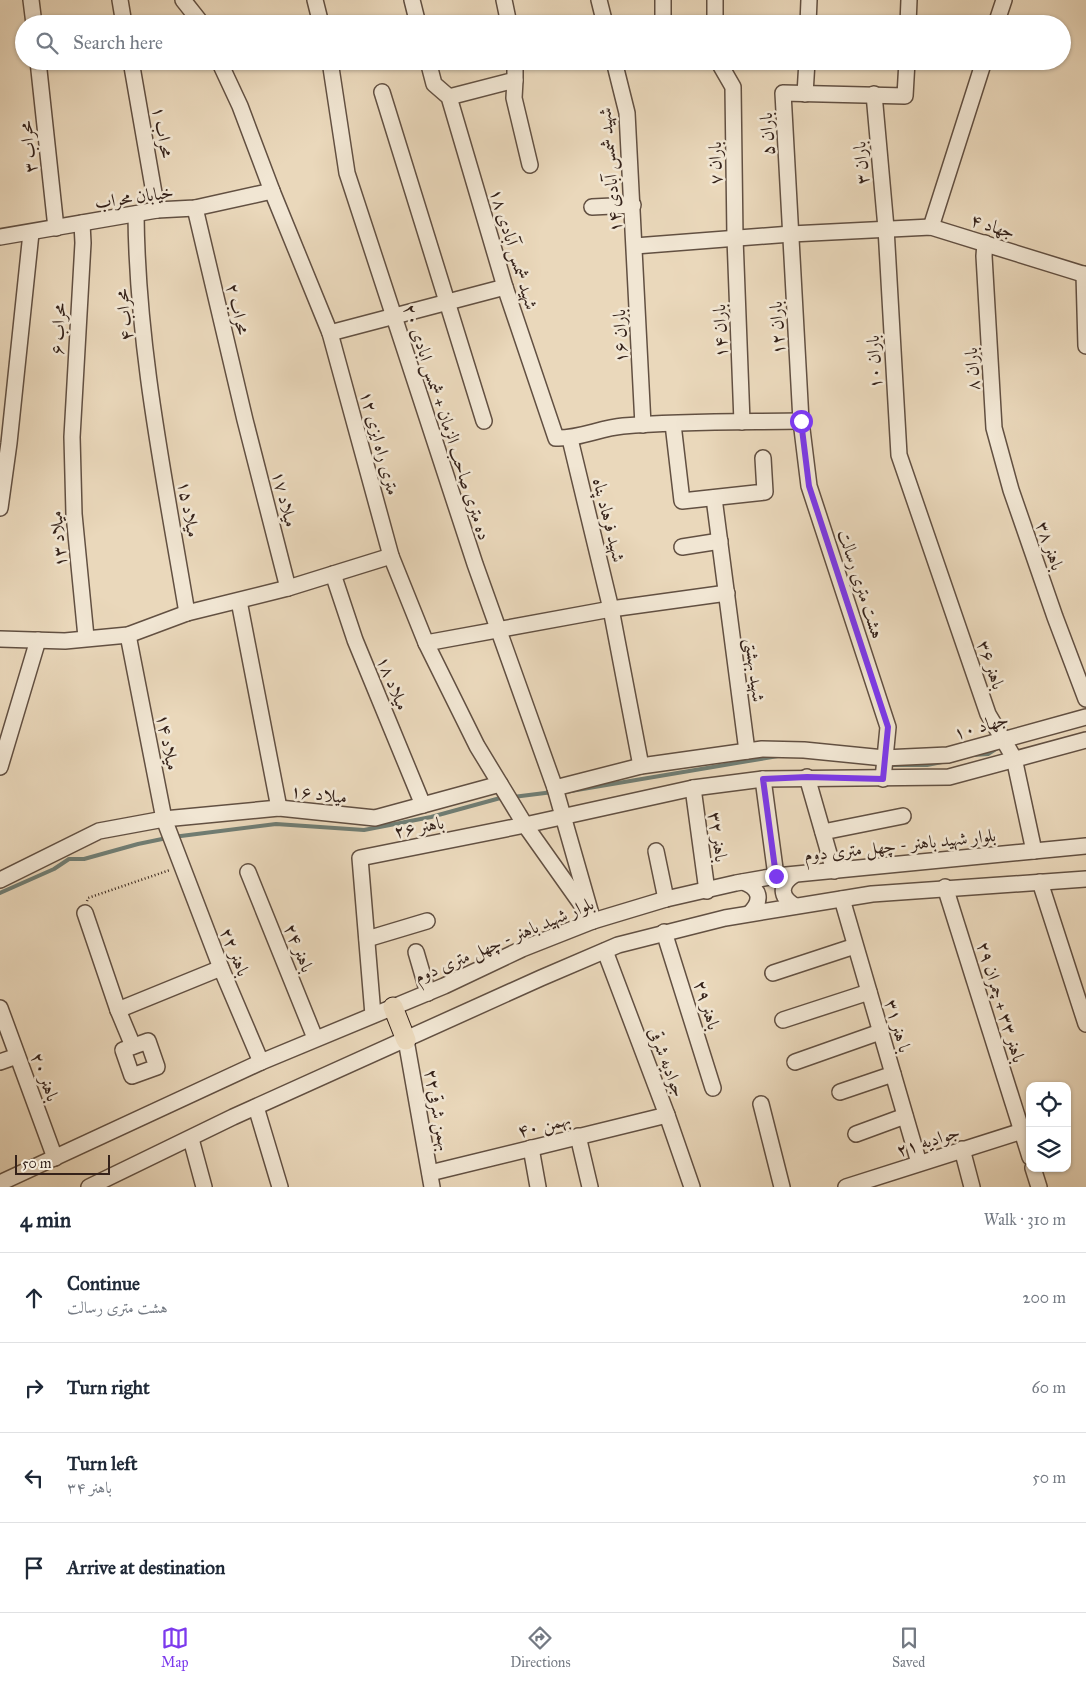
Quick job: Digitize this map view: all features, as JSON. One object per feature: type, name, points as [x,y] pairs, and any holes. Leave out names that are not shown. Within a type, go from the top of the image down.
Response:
[{"type":"main road","points":[[393,1007],[406,1040]]},
{"type":"street","points":[[32,0],[33,15]]},
{"type":"street","points":[[120,0],[122,15]]},
{"type":"street","points":[[183,0],[195,15]]},
{"type":"street","points":[[315,0],[319,15]]},
{"type":"street","points":[[412,0],[416,15]]},
{"type":"street","points":[[504,0],[507,15]]},
{"type":"street","points":[[599,0],[603,15]]},
{"type":"street","points":[[663,0],[663,15]]},
{"type":"street","points":[[715,0],[715,15]]},
{"type":"street","points":[[808,15],[809,0]]},
{"type":"street","points":[[908,15],[909,0]]},
{"type":"street","points":[[999,15],[1004,0]]},
{"type":"street","name":"محراب ۳","points":[[39,70],[56,228]]},
{"type":"street","name":"محراب ۱","points":[[133,70],[157,210]]},
{"type":"street","name":"۱۲ متری راه ایزی","points":[[223,70],[240,106],[272,191],[330,333],[391,556],[426,643],[477,746],[525,825]]},
{"type":"street","name":"ده متری صاحب الزمان + شمس ابادی ۲۰","points":[[331,70],[347,173],[392,316],[497,629],[555,788],[593,921]]},
{"type":"street","name":"شهید شمس آبادی ۱۸","points":[[430,70],[434,84],[449,97],[505,287],[556,438],[570,439]]},
{"type":"street","points":[[515,70],[514,98],[530,165]]},
{"type":"street","name":"شهید شمس آبادی ۱۴","points":[[616,70],[627,113],[635,246]]},
{"type":"street","name":"باران ۷","points":[[723,70],[733,87],[735,238]]},
{"type":"street","points":[[805,94],[806,70]]},
{"type":"street","name":"باران ۵","points":[[791,234],[784,93],[905,96],[906,70]]},
{"type":"street","points":[[931,227],[981,70]]},
{"type":"street","points":[[449,97],[515,80]]},
{"type":"street","points":[[382,92],[484,422]]},
{"type":"street","name":"باران ۳","points":[[874,94],[886,228]]},
{"type":"street","name":"خیابان محراب","points":[[0,237],[157,210],[196,208],[272,191]]},
{"type":"street","points":[[592,207],[633,205]]},
{"type":"street","name":"محراب ۲","points":[[196,208],[245,420]]},
{"type":"street","name":"محراب ۴","points":[[136,214],[136,249],[153,412]]},
{"type":"street","name":"محراب ۶","points":[[72,437],[82,223]]},
{"type":"street","name":"جهاد ۴","points":[[635,246],[791,234],[931,227],[1085,274]]},
{"type":"street","name":"باران ۱۰","points":[[886,228],[898,455],[910,491]]},
{"type":"street","points":[[0,508],[10,443],[31,233]]},
{"type":"street","name":"باران ۱۲","points":[[791,234],[801,421]]},
{"type":"street","name":"باران ۱۴","points":[[735,238],[742,422]]},
{"type":"street","name":"باران ۸","points":[[985,244],[984,256],[994,428],[1011,490]]},
{"type":"street","name":"باران ۱۶","points":[[635,246],[643,424]]},
{"type":"street","points":[[1085,274],[1086,346]]},
{"type":"street","points":[[330,333],[505,287]]},
{"type":"street","name":"میلاد ۱۵","points":[[153,412],[187,613]]},
{"type":"street","name":"میلاد ۱۷","points":[[245,420],[288,588]]},
{"type":"street","points":[[570,439],[604,428],[643,424],[801,421]]},
{"type":"street","name":"هشت متری رسالت","points":[[801,421],[809,486],[888,727],[883,779]]},
{"type":"street","points":[[673,424],[682,501],[765,492],[763,458]]},
{"type":"street","name":"میلاد ۱۳","points":[[72,437],[74,514],[86,637]]},
{"type":"street","name":"شهید فرهاد پناه","points":[[570,439],[611,609],[641,766]]},
{"type":"street","name":"باهنر ۳۸","points":[[1011,490],[1055,618],[1086,699]]},
{"type":"street","name":"باهنر ۳۶","points":[[910,491],[988,714],[1014,758],[1034,850]]},
{"type":"street","name":"شهید بهشتی","points":[[714,498],[747,751]]},
{"type":"street","points":[[682,547],[720,541]]},
{"type":"street","points":[[0,639],[66,640],[128,635],[187,613],[239,602],[391,556]]},
{"type":"street","name":"میلاد ۱۸","points":[[333,574],[355,640],[423,805]]},
{"type":"street","points":[[426,643],[611,609],[727,592]]},
{"type":"street","name":"میلاد ۱۶","points":[[239,602],[279,808],[375,818],[502,786]]},
{"type":"street","name":"میلاد ۱۴","points":[[128,635],[164,819],[179,861]]},
{"type":"street","points":[[0,767],[38,640]]},
{"type":"street","name":"جهاد ۱۰","points":[[555,788],[641,766],[747,751],[804,750],[884,758],[948,755],[1086,717]]},
{"type":"street","points":[[593,921],[525,825],[693,788],[763,779],[807,777],[883,779],[949,777],[1086,740]]},
{"type":"street","points":[[807,777],[834,871]]},
{"type":"street","points":[[763,779],[776,876]]},
{"type":"street","name":"باهنر ۳۲","points":[[693,788],[707,891]]},
{"type":"street","points":[[0,880],[99,831],[164,819],[279,808]]},
{"type":"street","points":[[823,832],[903,816]]},
{"type":"street","name":"باهنر ۲۶","points":[[372,1015],[360,858],[525,825]]},
{"type":"street","name":"بلوار شهید باهنر - چهل متری دوم","points":[[0,1184],[315,1038],[428,992],[522,949],[593,921],[666,899],[776,876],[1086,846]]},
{"type":"street","points":[[656,851],[666,899]]},
{"type":"street","name":"باهنر ۲۲","points":[[179,861],[221,968],[261,1062]]},
{"type":"street","name":"باهنر ۲۴","points":[[248,872],[315,1038]]},
{"type":"street","points":[[794,875],[785,880],[782,891],[786,900],[795,906]]},
{"type":"street","points":[[89,1187],[109,1182],[256,1107],[541,978],[605,951],[664,932],[750,913],[842,899],[945,887],[1086,879]]},
{"type":"street","points":[[742,882],[753,886],[758,895],[757,905],[750,913]]},
{"type":"street","points":[[1040,882],[1086,1024]]},
{"type":"street","name":"باهنر ۳۳ + چمران ۲۹","points":[[945,887],[1026,1144]]},
{"type":"street","name":"با هنر ۳۱","points":[[842,899],[919,1163]]},
{"type":"street","points":[[86,913],[118,1010],[134,1046]]},
{"type":"street","points":[[367,939],[427,922]]},
{"type":"street","name":"باهنر ۲۹","points":[[664,932],[713,1088]]},
{"type":"street","points":[[773,973],[856,946]]},
{"type":"street","name":"جوادیه شرقی","points":[[605,951],[668,1115],[692,1187]]},
{"type":"street","points":[[416,952],[428,992]]},
{"type":"street","points":[[118,1010],[221,968]]},
{"type":"street","points":[[783,1020],[869,992]]},
{"type":"street","name":"باهنر ۲۰","points":[[0,1008],[55,1158]]},
{"type":"street","points":[[795,1062],[880,1032]]},
{"type":"street","name":"۲۲بهمن شرقی","points":[[406,1040],[431,1180]]},
{"type":"street","points":[[0,1062],[17,1056]]},
{"type":"street","points":[[840,1092],[893,1074]]},
{"type":"street","points":[[760,1104],[782,1187]]},
{"type":"street","points":[[256,1107],[280,1187]]},
{"type":"street","name":"بهمن ۴۰","points":[[431,1180],[531,1148],[668,1115]]},
{"type":"street","points":[[856,1134],[905,1116]]},
{"type":"street","name":"جوادیه ۲۱","points":[[846,1187],[876,1182],[919,1163],[1022,1131]]},
{"type":"street","points":[[578,1136],[590,1187]]},
{"type":"street","points":[[191,1139],[204,1187]]},
{"type":"street","points":[[531,1148],[538,1187]]},
{"type":"street","points":[[962,1149],[972,1187]]},
{"type":"street","points":[[1034,1172],[1039,1187]]},
{"type":"path","points":[[86,913],[88,898],[179,861]]},
{"type":"waterway","points":[[973,755],[988,754],[999,747]]},
{"type":"waterway","points":[[565,792],[778,756]]},
{"type":"waterway","points":[[887,765],[927,765],[942,762]]},
{"type":"waterway","points":[[513,797],[553,792]]},
{"type":"waterway","points":[[173,837],[276,824],[364,830],[431,817],[504,797]]},
{"type":"waterway","points":[[0,893],[54,869],[69,859],[84,859],[167,838]]},
{"type":"route","points":[[776,876],[763,779],[807,777],[883,779],[888,727],[809,486],[801,421]]}]
